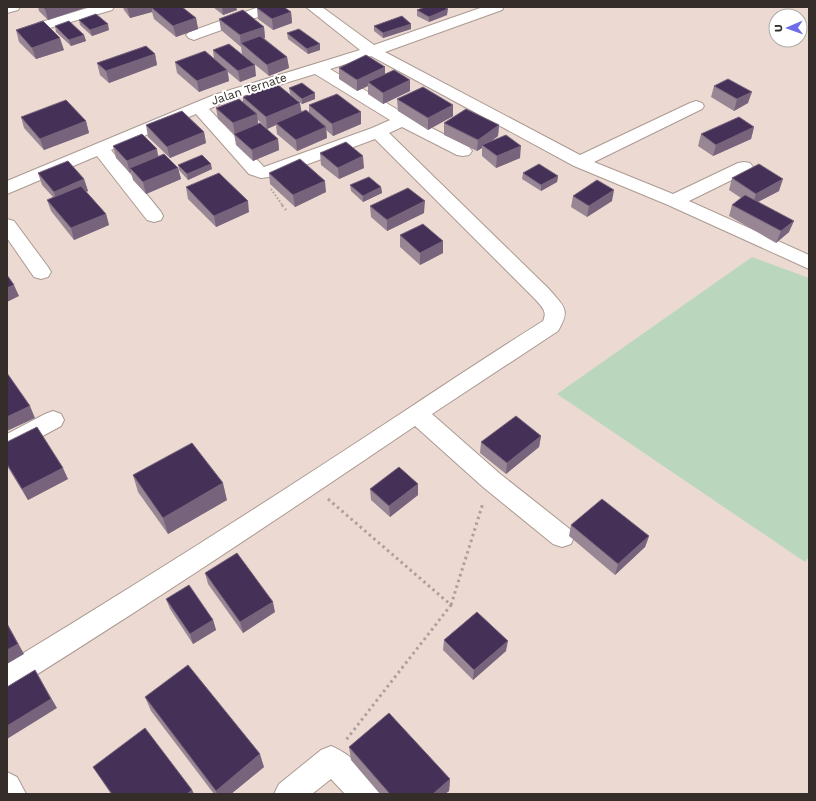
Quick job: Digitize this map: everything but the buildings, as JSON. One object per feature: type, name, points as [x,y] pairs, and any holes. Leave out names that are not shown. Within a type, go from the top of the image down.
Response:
[{"type":"street","points":[[7,9],[13,7]]},
{"type":"street","points":[[43,26],[106,7]]},
{"type":"street","points":[[194,35],[273,7]]},
{"type":"street","points":[[313,7],[372,51],[580,162],[674,201],[809,263]]},
{"type":"street","name":"Jalan Ternate","points":[[7,188],[220,98],[372,51],[497,7]]},
{"type":"street","points":[[317,68],[402,120],[463,151]]},
{"type":"street","points":[[580,162],[696,106]]},
{"type":"street","points":[[198,107],[255,170],[261,173],[270,172],[378,132],[402,120]]},
{"type":"street","points":[[7,678],[121,608],[311,484],[478,372],[551,326],[556,316],[555,309],[542,294],[378,132]]},
{"type":"street","points":[[100,148],[154,216]]},
{"type":"street","points":[[674,201],[744,168]]},
{"type":"street","points":[[7,226],[41,272]]},
{"type":"street","points":[[416,414],[491,480],[562,537]]},
{"type":"street","points":[[7,445],[53,420]]},
{"type":"street","points":[[289,794],[330,760],[341,768],[364,794]]},
{"type":"street","points":[[7,787],[11,794]]},
{"type":"path","points":[[261,173],[286,210]]},
{"type":"path","points":[[330,760],[451,606],[491,480]]},
{"type":"path","points":[[311,484],[451,606]]},
{"type":"green space","points":[[752,257],[809,278],[809,557],[805,562],[557,394]]}]
